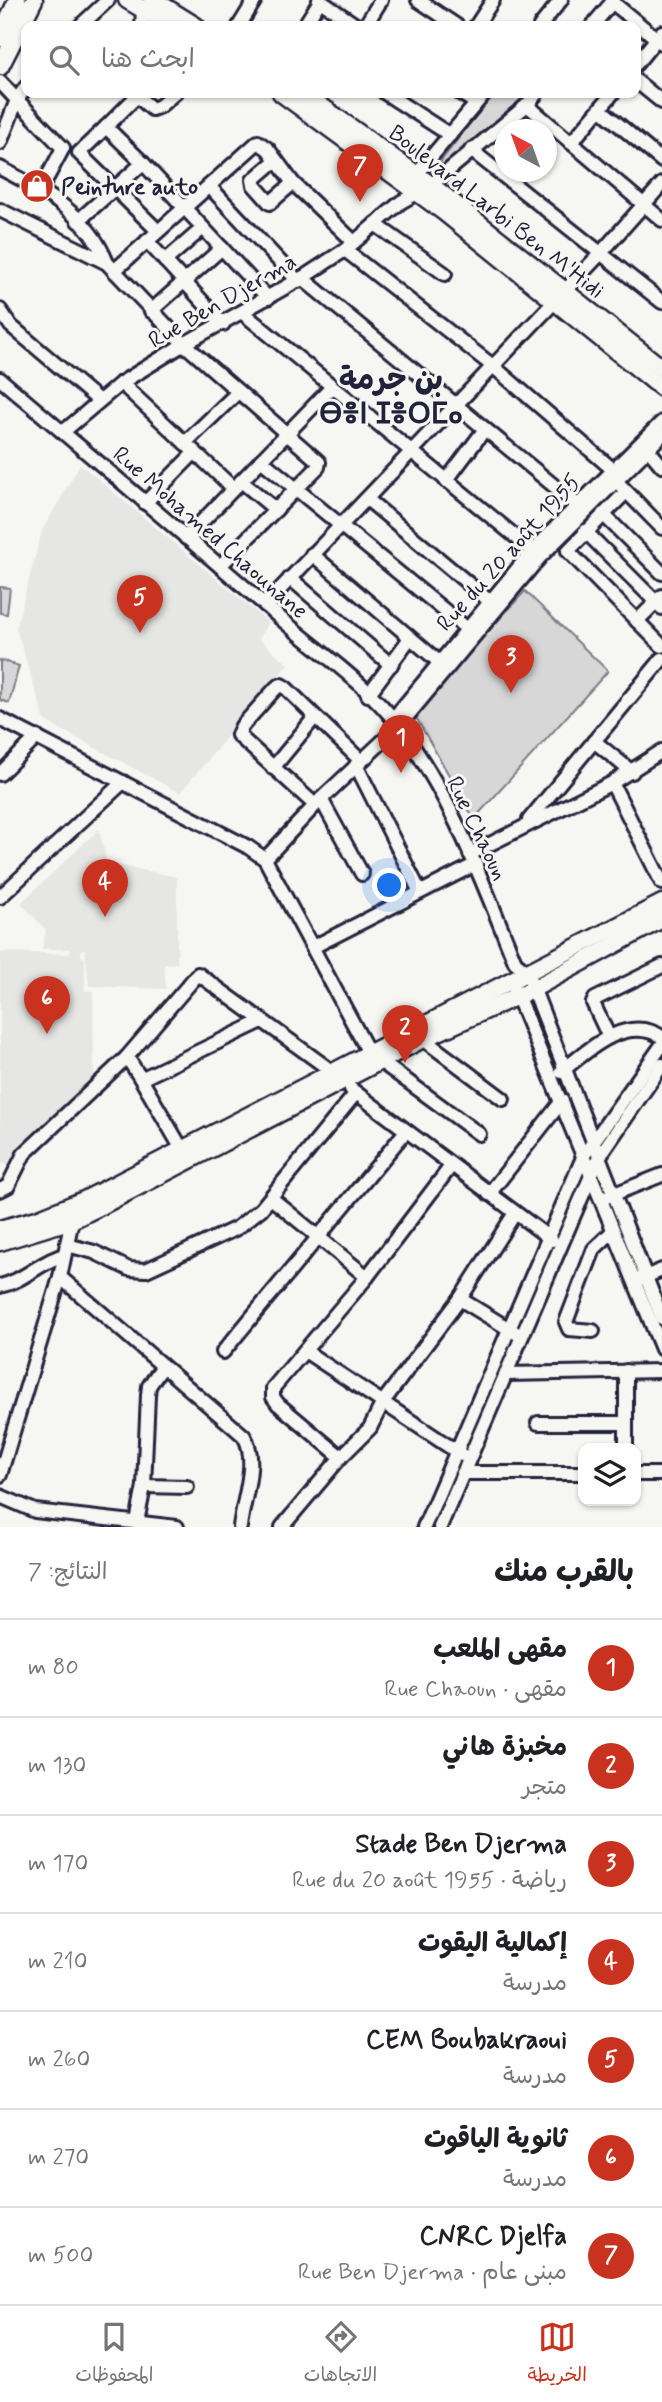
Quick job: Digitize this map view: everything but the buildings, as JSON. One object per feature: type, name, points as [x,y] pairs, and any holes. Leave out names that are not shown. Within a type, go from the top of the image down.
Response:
[{"type":"main road","points":[[0,37],[17,0]]},
{"type":"main road","points":[[23,21],[34,0]]},
{"type":"main road","points":[[127,0],[181,21]]},
{"type":"main road","points":[[0,67],[21,26]]},
{"type":"main road","points":[[288,98],[419,185],[560,296],[662,388]]},
{"type":"main road","name":"Boulevard Larbi Ben M'Hidi","points":[[316,98],[419,185]]},
{"type":"main road","name":"Boulevard Larbi Ben M'Hidi","points":[[560,296],[662,368]]},
{"type":"main road","points":[[0,1242],[72,1220],[375,1057],[510,979],[521,967],[662,903]]},
{"type":"main road","points":[[375,1057],[423,1039],[533,989],[662,919]]},
{"type":"main road","points":[[0,1229],[37,1219],[85,1200],[338,1077]]},
{"type":"street","points":[[85,21],[108,0]]},
{"type":"street","points":[[242,21],[255,0]]},
{"type":"street","points":[[307,21],[319,0],[349,21]]},
{"type":"street","points":[[368,21],[381,0]]},
{"type":"street","points":[[418,0],[434,5],[452,21]]},
{"type":"street","points":[[479,21],[493,0]]},
{"type":"street","points":[[544,21],[561,0]]},
{"type":"street","points":[[596,21],[613,1],[638,21]]},
{"type":"street","points":[[641,23],[660,38],[641,59]]},
{"type":"street","points":[[0,82],[63,148],[79,153],[158,231]]},
{"type":"street","points":[[641,85],[662,102]]},
{"type":"street","points":[[0,143],[21,94]]},
{"type":"street","points":[[79,153],[131,98]]},
{"type":"street","points":[[140,98],[152,109],[168,98]]},
{"type":"street","points":[[394,98],[450,135]]},
{"type":"street","points":[[419,185],[450,135],[481,98]]},
{"type":"street","points":[[419,185],[471,150],[532,98]]},
{"type":"street","points":[[571,142],[609,98]]},
{"type":"street","points":[[527,105],[662,220]]},
{"type":"street","points":[[600,109],[662,162]]},
{"type":"street","points":[[106,127],[143,163],[268,298]]},
{"type":"street","points":[[110,267],[147,241],[258,142],[268,149],[293,183],[349,246],[494,367],[616,475],[626,492],[662,528]]},
{"type":"street","points":[[41,189],[63,148]]},
{"type":"street","points":[[471,150],[662,302]]},
{"type":"street","points":[[275,160],[253,180],[254,185],[270,203],[293,183]]},
{"type":"street","points":[[78,221],[143,163]]},
{"type":"street","points":[[0,168],[57,199],[101,247],[110,267],[151,312],[320,463],[220,566]]},
{"type":"street","points":[[265,605],[494,367],[662,184]]},
{"type":"street","name":"Rue Ben Djerma","points":[[63,432],[121,383],[300,279],[349,246],[419,185]]},
{"type":"street","points":[[209,186],[300,279],[576,504]]},
{"type":"street","points":[[0,210],[110,267]]},
{"type":"street","points":[[375,224],[445,274]]},
{"type":"street","points":[[165,261],[203,228]]},
{"type":"street","points":[[147,241],[223,324]]},
{"type":"street","points":[[151,312],[222,248]]},
{"type":"street","points":[[0,310],[11,326],[98,400]]},
{"type":"street","points":[[243,313],[537,554]]},
{"type":"street","name":"Rue Mohamed Chaounane","points":[[0,379],[220,566],[396,722]]},
{"type":"street","points":[[121,383],[190,448],[276,510]]},
{"type":"street","points":[[186,538],[332,387]]},
{"type":"street","points":[[145,503],[238,392]]},
{"type":"street","name":"Rue du 20 août 1955","points":[[396,722],[576,504],[616,475],[662,422]]},
{"type":"street","points":[[446,481],[485,429]]},
{"type":"street","name":"Rue du 20 août 1955","points":[[396,722],[439,662],[470,631],[488,600],[616,475],[662,435]]},
{"type":"street","points":[[647,448],[662,466]]},
{"type":"street","points":[[261,460],[470,631]]},
{"type":"street","points":[[626,492],[568,551],[662,646]]},
{"type":"street","points":[[367,499],[488,600]]},
{"type":"street","points":[[603,514],[662,573]]},
{"type":"street","points":[[585,531],[660,602],[637,621]]},
{"type":"street","points":[[312,554],[439,662]]},
{"type":"street","points":[[290,578],[391,665]]},
{"type":"street","points":[[368,695],[410,638]]},
{"type":"street","points":[[526,823],[662,659]]},
{"type":"street","points":[[362,874],[318,802],[273,768],[243,742],[239,734],[242,726],[281,685],[358,763],[420,892]]},
{"type":"street","points":[[273,768],[315,717]]},
{"type":"street","points":[[0,719],[265,859],[375,1057],[479,1134]]},
{"type":"street","points":[[265,859],[396,722]]},
{"type":"street","name":"Rue Chaoun","points":[[396,722],[473,859],[533,989],[593,1141],[606,1197]]},
{"type":"street","points":[[0,774],[37,737]]},
{"type":"street","points":[[594,741],[632,772]]},
{"type":"street","points":[[313,947],[420,892],[526,823],[612,783],[662,751]]},
{"type":"street","points":[[0,897],[123,782]]},
{"type":"street","points":[[612,783],[662,883]]},
{"type":"street","points":[[609,1037],[593,1003],[595,999],[662,966]]},
{"type":"street","points":[[0,1190],[8,1186],[24,1154],[127,1057],[198,974],[204,975],[451,1166],[560,1246]]},
{"type":"street","points":[[510,979],[591,1173],[606,1197],[639,1279],[662,1349]]},
{"type":"street","points":[[141,1079],[262,1021]]},
{"type":"street","points":[[553,1079],[609,1037],[640,1028],[662,1037]]},
{"type":"street","points":[[423,1039],[503,1099]]},
{"type":"street","points":[[440,1527],[463,1473],[464,1456],[509,1329],[584,1155],[662,1045]]},
{"type":"street","points":[[127,1057],[183,1151]]},
{"type":"street","points":[[424,1527],[506,1374],[598,1157],[660,1074]]},
{"type":"street","points":[[0,1286],[19,1280],[66,1250],[94,1252],[129,1269],[146,1270],[237,1228],[271,1198],[356,1093]]},
{"type":"street","points":[[489,1194],[562,1101]]},
{"type":"street","points":[[223,1352],[406,1131]]},
{"type":"street","points":[[341,1457],[273,1397],[273,1388],[366,1276],[451,1166]]},
{"type":"street","points":[[606,1197],[662,1175]]},
{"type":"street","points":[[606,1197],[613,1231],[662,1318]]},
{"type":"street","points":[[271,1198],[366,1276]]},
{"type":"street","points":[[282,1527],[341,1457],[370,1428],[383,1402],[460,1299],[515,1213]]},
{"type":"street","points":[[0,1475],[60,1277],[72,1220]]},
{"type":"street","points":[[593,1331],[569,1329],[566,1322],[594,1249],[613,1231]]},
{"type":"street","points":[[639,1279],[662,1270]]},
{"type":"street","points":[[60,1277],[239,1430],[248,1443],[250,1467],[240,1527]]},
{"type":"street","points":[[460,1299],[522,1336]]},
{"type":"street","points":[[305,1351],[464,1456]]},
{"type":"street","points":[[137,1522],[144,1486],[149,1386],[163,1366]]},
{"type":"street","points":[[626,1371],[626,1443]]},
{"type":"street","points":[[506,1374],[662,1371]]},
{"type":"street","points":[[538,1423],[626,1423]]},
{"type":"street","points":[[463,1473],[578,1473]]},
{"type":"street","points":[[641,1474],[662,1474]]},
{"type":"street","points":[[144,1486],[187,1487]]},
{"type":"street","points":[[0,1496],[35,1511],[177,1527]]},
{"type":"shaded area","points":[[490,98],[524,98],[499,119],[494,119],[494,124],[445,166],[441,165],[441,161]]},
{"type":"shaded area","points":[[80,464],[268,622],[259,639],[288,664],[180,793],[45,721],[16,628],[42,531]]},
{"type":"shaded area","points":[[0,587],[10,588],[7,614],[0,613]]},
{"type":"shaded area","points":[[525,591],[608,671],[474,819],[414,714]]},
{"type":"shaded area","points":[[0,660],[19,666],[9,703],[0,700]]},
{"type":"shaded area","points":[[99,829],[107,863],[177,877],[177,963],[164,964],[166,989],[89,986],[85,949],[81,949],[81,956],[85,958],[85,991],[93,991],[94,1078],[8,1164],[0,1164],[0,952],[70,954],[70,949],[42,949],[46,930],[21,903]]},
{"type":"place","name":"Peinture auto","points":[[37,186]]},
{"type":"place","name":"CNRC Djelfa","points":[[360,202]]},
{"type":"place","name":"CEM Boubakraoui","points":[[140,633]]},
{"type":"place","name":"Stade Ben Djerma","points":[[511,693]]},
{"type":"place","name":"مقهى الملعب","points":[[401,773]]},
{"type":"place","name":"إكمالية اليقوت","points":[[105,917]]},
{"type":"place","name":"ثانوية الياقوت","points":[[47,1034]]},
{"type":"place","name":"مخبزة هاني","points":[[405,1063]]},
{"type":"district","name":"بن جرمة ⴱⴻⵏ ⵊⴻⵔⵎⴰ","points":[[391,396]]}]
